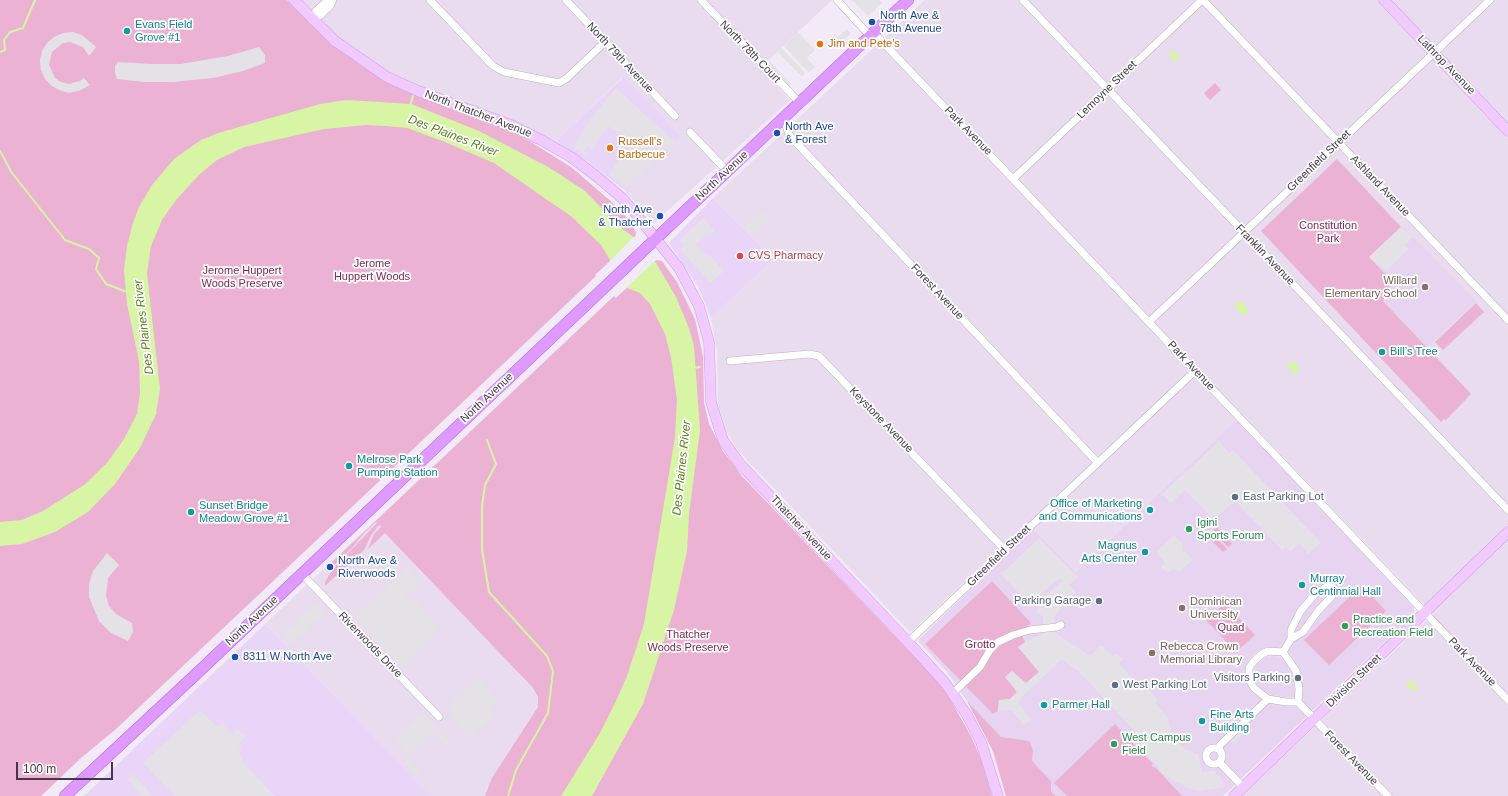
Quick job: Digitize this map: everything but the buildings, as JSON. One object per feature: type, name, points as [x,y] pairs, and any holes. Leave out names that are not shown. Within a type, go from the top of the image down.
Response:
[{"type":"main road","name":"North Avenue","points":[[64,796],[302,574],[908,0]]},
{"type":"street","name":"North Thatcher Avenue","points":[[294,0],[335,42],[388,77],[516,128],[559,149],[596,176],[621,197],[656,238]]},
{"type":"street","points":[[312,20],[316,11],[328,0]]},
{"type":"street","points":[[312,20],[321,15],[330,6],[333,0]]},
{"type":"street","points":[[430,0],[493,66],[504,72],[559,83],[567,78],[605,42]]},
{"type":"street","name":"North 79th Avenue","points":[[566,0],[675,116]]},
{"type":"street","name":"North 78th Court","points":[[701,0],[800,103]]},
{"type":"street","name":"Park Avenue","points":[[837,0],[1013,179],[1508,700]]},
{"type":"street","name":"Franklin Avenue","points":[[1023,0],[1508,510]]},
{"type":"street","name":"Lemoyne Street","points":[[1013,179],[1202,0]]},
{"type":"street","name":"Ashland Avenue","points":[[1202,0],[1508,320]]},
{"type":"street","name":"Lathrop Avenue","points":[[1384,0],[1508,131]]},
{"type":"street","name":"Greenfield Street","points":[[1149,322],[1490,0]]},
{"type":"street","name":"Forest Avenue","points":[[784,118],[789,135],[1097,462]]},
{"type":"street","points":[[690,132],[727,171]]},
{"type":"street","name":"Thatcher Avenue","points":[[656,238],[686,279],[702,313],[711,354],[711,402],[723,440],[740,464],[935,670],[952,693],[981,742],[998,796]]},
{"type":"street","name":"Keystone Avenue","points":[[730,361],[809,354],[819,356],[1005,550]]},
{"type":"street","name":"Greenfield Street","points":[[908,642],[1195,371]]},
{"type":"street","name":"Division Street","points":[[1234,796],[1508,532]]},
{"type":"street","name":"Riverwoods Drive","points":[[302,574],[439,717]]},
{"type":"street","points":[[1283,652],[1290,639],[1291,630],[1302,609],[1315,594],[1328,586],[1333,587],[1332,596],[1303,632],[1290,639]]},
{"type":"street","points":[[952,693],[980,667],[990,650],[998,642],[1013,635],[1030,630],[1057,627],[1061,625]]},
{"type":"street","points":[[1268,651],[1283,652],[1296,671],[1298,702],[1268,699],[1254,688],[1250,679],[1249,668],[1262,654],[1268,651]]},
{"type":"street","points":[[1218,749],[1221,744],[1268,699]]},
{"type":"street","name":"Forest Avenue","points":[[1298,702],[1388,796]]},
{"type":"street","points":[[1210,748],[1218,749],[1222,755],[1219,762],[1214,764],[1210,763],[1206,757],[1207,752],[1210,748]]},
{"type":"street","points":[[1219,762],[1243,787]]},
{"type":"shaded area","points":[[299,0],[832,0],[760,68],[790,100],[654,223],[623,189],[680,137],[623,77],[560,137],[557,142],[512,121],[398,78],[339,40]]},
{"type":"shaded area","points":[[852,0],[879,0],[882,3],[868,16]]},
{"type":"shaded area","points":[[925,0],[1508,0],[1508,796],[1242,796],[1433,614],[1243,415],[1076,572],[1027,523],[912,631],[909,631],[737,449],[727,432],[718,404],[717,352],[711,318],[774,259],[713,198]]},
{"type":"shaded area","points":[[847,29],[851,33],[842,42],[840,39],[833,46],[828,40],[835,34],[838,37]]},
{"type":"shaded area","points":[[73,32],[82,35],[96,47],[89,56],[83,47],[70,42],[63,43],[52,52],[49,65],[55,78],[61,82],[69,84],[80,81],[84,78],[90,85],[81,90],[69,93],[52,86],[45,79],[41,70],[40,60],[42,51],[47,43],[54,37],[63,33]]},
{"type":"shaded area","points":[[798,32],[815,50],[807,58],[815,67],[809,73],[784,46]]},
{"type":"shaded area","points":[[259,47],[265,55],[265,63],[243,71],[213,78],[173,82],[143,82],[117,79],[115,73],[115,66],[118,62],[181,64],[228,56]]},
{"type":"shaded area","points":[[782,48],[805,73],[802,77],[778,52]]},
{"type":"shaded area","points":[[770,61],[791,84],[787,88],[766,65]]},
{"type":"shaded area","points":[[624,77],[681,137],[623,189],[588,162],[557,142],[560,137]]},
{"type":"shaded area","points":[[616,88],[675,142],[625,188],[609,174],[627,148],[618,141],[621,135],[608,126],[593,149],[587,146],[584,151],[588,154],[586,156],[573,147],[592,117]]},
{"type":"shaded area","points":[[713,198],[774,259],[711,318],[698,286],[669,243]]},
{"type":"shaded area","points":[[763,210],[770,218],[751,236],[743,227]]},
{"type":"shaded area","points":[[703,218],[715,231],[710,236],[708,234],[696,245],[707,256],[709,255],[724,271],[711,283],[680,250],[685,245],[680,240]]},
{"type":"shaded area","points":[[1401,227],[1413,237],[1405,245],[1409,249],[1386,271],[1369,257]]},
{"type":"shaded area","name":"Willard Elementary School","points":[[1403,227],[1476,301],[1427,347],[1385,302],[1387,293],[1369,257]]},
{"type":"shaded area","name":"Dominican University","points":[[1237,420],[1414,607],[1414,614],[1223,796],[1056,796],[967,701],[948,673],[919,642],[919,639],[1033,529],[1076,572]]},
{"type":"shaded area","name":"East Parking Lot","points":[[1219,441],[1229,453],[1233,450],[1321,543],[1308,554],[1299,543],[1290,552],[1286,547],[1282,550],[1235,501],[1214,520],[1185,490],[1171,503],[1162,494]]},
{"type":"shaded area","points":[[375,521],[545,701],[499,796],[431,796],[265,624]]},
{"type":"shaded area","points":[[1174,535],[1184,546],[1182,548],[1192,560],[1179,572],[1174,568],[1168,573],[1161,567],[1165,563],[1156,552]]},
{"type":"shaded area","name":"West Parking Lot","points":[[1039,538],[1078,577],[1069,585],[1076,592],[1055,615],[1054,632],[1090,656],[1101,645],[1112,656],[1116,653],[1123,659],[1119,663],[1139,686],[1143,683],[1158,700],[1155,703],[1167,716],[1174,739],[1185,749],[1199,755],[1201,772],[1215,771],[1216,776],[1220,775],[1224,787],[1200,791],[1187,788],[1164,775],[1142,749],[1135,732],[1131,727],[1079,672],[1062,659],[1020,699],[1019,704],[1031,719],[1024,725],[1011,710],[998,711],[999,700],[1010,699],[1017,692],[1005,677],[1012,671],[1026,683],[1039,672],[1018,647],[1033,638],[1043,635],[1043,616],[1036,613],[1044,597],[1063,580],[1060,578],[1029,604],[1001,574]]},
{"type":"shaded area","points":[[107,553],[119,565],[108,578],[106,596],[109,606],[116,614],[132,623],[133,632],[128,641],[111,633],[99,621],[89,597],[89,584],[93,571]]},
{"type":"shaded area","points":[[407,567],[421,582],[403,599],[406,601],[411,596],[439,626],[434,631],[435,634],[402,666],[355,616]]},
{"type":"shaded area","points":[[316,603],[325,613],[291,645],[282,635]]},
{"type":"shaded area","points":[[265,624],[431,796],[84,796]]},
{"type":"shaded area","name":"Visitors Parking","points":[[1264,648],[1279,649],[1290,653],[1303,677],[1303,699],[1295,707],[1270,703],[1258,697],[1250,689],[1246,679],[1245,669],[1248,660],[1257,651]],"holes":[[[1272,656],[1280,658],[1286,662],[1290,669],[1295,695],[1292,698],[1273,695],[1263,690],[1255,680],[1254,674],[1257,663],[1266,657]]]},
{"type":"shaded area","points":[[477,677],[496,698],[491,711],[495,715],[471,738],[451,717],[449,710],[453,708],[449,704]]},
{"type":"shaded area","points":[[200,710],[218,727],[222,723],[232,733],[237,729],[246,737],[238,744],[242,749],[239,752],[245,765],[275,796],[175,796],[143,763]]},
{"type":"shaded area","points":[[422,712],[451,742],[446,747],[432,733],[409,755],[394,739]]},
{"type":"shaded area","points":[[1242,726],[1247,731],[1234,743],[1229,739]]},
{"type":"shaded area","points":[[409,760],[420,771],[416,776],[405,764]]},
{"type":"shaded area","points":[[133,774],[153,796],[142,796],[127,779]]},
{"type":"green space","name":"Jerome Huppert Woods Preserve","points":[[0,0],[287,0],[335,46],[466,112],[508,129],[571,167],[613,203],[630,221],[636,233],[635,238],[595,275],[596,276],[371,489],[115,730],[81,758],[41,796],[0,796]]},
{"type":"green space","points":[[1215,83],[1221,90],[1210,100],[1204,93]]},
{"type":"green space","name":"Constitution Park","points":[[1337,159],[1401,227],[1369,257],[1392,281],[1383,301],[1471,394],[1446,420],[1444,419],[1441,422],[1261,231]]},
{"type":"green space","name":"Thatcher Woods Preserve","points":[[656,260],[662,261],[677,282],[695,319],[703,356],[704,403],[709,424],[723,451],[742,476],[930,673],[946,692],[971,736],[981,759],[992,796],[485,796],[492,778],[538,707],[538,697],[533,688],[385,533],[368,549],[374,534],[381,527],[379,525],[371,535],[364,550],[325,586],[325,582],[333,569],[377,523],[376,522],[364,533],[352,548],[333,566],[331,563],[614,296],[616,298]]},
{"type":"green space","points":[[1476,303],[1484,312],[1443,350],[1435,342]]},
{"type":"green space","points":[[1217,527],[1232,544],[1228,547],[1213,531]]},
{"type":"green space","points":[[1211,532],[1227,549],[1223,552],[1207,536]]},
{"type":"green space","name":"Grotto","points":[[992,581],[1031,623],[1021,633],[1025,642],[1018,647],[1039,672],[1025,684],[1012,671],[1006,677],[1017,692],[1010,699],[999,700],[998,711],[993,714],[925,644]]},
{"type":"green space","name":"Practice and Recreation Field","points":[[1362,585],[1386,611],[1329,665],[1304,640]]},
{"type":"green space","name":"Quad","points":[[1225,603],[1255,635],[1236,652],[1206,620]]},
{"type":"green space","points":[[967,701],[1001,737],[1029,741],[1033,750],[1032,761],[1051,781],[1051,791],[1056,796],[1006,796],[993,751]]},
{"type":"green space","name":"West Campus Field","points":[[1115,724],[1153,764],[1151,766],[1156,768],[1182,796],[1067,796],[1054,783]]},
{"type":"water","points":[[1172,50],[1180,58],[1175,62],[1168,54]]},
{"type":"water","name":"Des Plaines River","points":[[346,100],[411,104],[479,131],[550,168],[585,191],[621,228],[635,238],[656,263],[676,297],[689,328],[694,346],[700,430],[689,514],[687,551],[674,610],[643,704],[592,796],[561,796],[600,733],[616,701],[627,676],[644,624],[675,437],[677,400],[671,357],[665,334],[650,304],[640,293],[627,288],[601,245],[572,217],[494,163],[445,142],[407,128],[366,125],[324,129],[244,147],[217,160],[200,174],[176,200],[162,220],[151,246],[147,273],[160,389],[156,414],[140,448],[115,484],[88,512],[55,532],[22,544],[0,546],[0,522],[22,520],[43,511],[84,485],[107,463],[124,439],[137,414],[140,393],[139,361],[127,304],[124,270],[127,246],[133,223],[139,207],[152,185],[174,159],[201,140],[218,133],[320,104]]},
{"type":"water","points":[[1240,300],[1248,309],[1247,314],[1243,315],[1234,305]]},
{"type":"water","points":[[1294,361],[1299,367],[1297,370],[1299,372],[1295,375],[1288,367],[1290,362]]},
{"type":"water","points":[[1410,680],[1418,688],[1414,692],[1406,683]]},
{"type":"pier","points":[[635,236],[656,260],[625,289],[608,263]]},
{"type":"waterway","points":[[0,52],[5,50],[4,40],[10,32],[23,28],[35,0]]},
{"type":"waterway","points":[[410,106],[413,96]]},
{"type":"waterway","name":"Des Plaines River","points":[[0,151],[12,173],[65,240],[89,249],[99,258],[96,269],[106,284],[127,292]]},
{"type":"waterway","points":[[692,368],[700,367]]},
{"type":"waterway","points":[[487,440],[496,464],[485,485],[482,506],[482,550],[489,592],[547,656],[553,671],[548,713],[516,770],[508,796]]},
{"type":"place","name":"North Ave & 78th Avenue","points":[[872,22]]},
{"type":"place","name":"Evans Field Grove #1","points":[[127,31]]},
{"type":"place","name":"Jim and Pete's","points":[[820,44]]},
{"type":"place","name":"North Ave & Forest","points":[[777,133]]},
{"type":"place","name":"Russell's Barbecue","points":[[610,148]]},
{"type":"place","name":"North Ave & Thatcher","points":[[660,216]]},
{"type":"place","name":"CVS Pharmacy","points":[[740,256]]},
{"type":"place","name":"Willard Elementary School","points":[[1425,287]]},
{"type":"place","name":"Bill’s Tree","points":[[1382,352]]},
{"type":"place","name":"Melrose Park Pumping Station","points":[[349,466]]},
{"type":"place","name":"East Parking Lot","points":[[1235,497]]},
{"type":"place","name":"Office of Marketing and Communications","points":[[1150,510]]},
{"type":"place","name":"Sunset Bridge Meadow Grove #1","points":[[191,512]]},
{"type":"place","name":"Igini Sports Forum","points":[[1189,529]]},
{"type":"place","name":"Magnus Arts Center","points":[[1145,552]]},
{"type":"place","name":"North Ave & Riverwoods","points":[[330,567]]},
{"type":"place","name":"Murray Centinnial Hall","points":[[1302,585]]},
{"type":"place","name":"Parking Garage","points":[[1099,601]]},
{"type":"place","name":"Dominican University","points":[[1182,608]]},
{"type":"place","name":"Practice and Recreation Field","points":[[1345,626]]},
{"type":"place","name":"Rebecca Crown Memorial Library","points":[[1152,653]]},
{"type":"place","name":"8311 W North Ave","points":[[235,657]]},
{"type":"place","name":"Visitors Parking","points":[[1298,678]]},
{"type":"place","name":"West Parking Lot","points":[[1115,685]]},
{"type":"place","name":"Parmer Hall","points":[[1044,705]]},
{"type":"place","name":"Fine Arts Building","points":[[1202,721]]},
{"type":"place","name":"West Campus Field","points":[[1114,744]]},
{"type":"park label","name":"Jerome Huppert Woods","points":[[372,270]]}]
